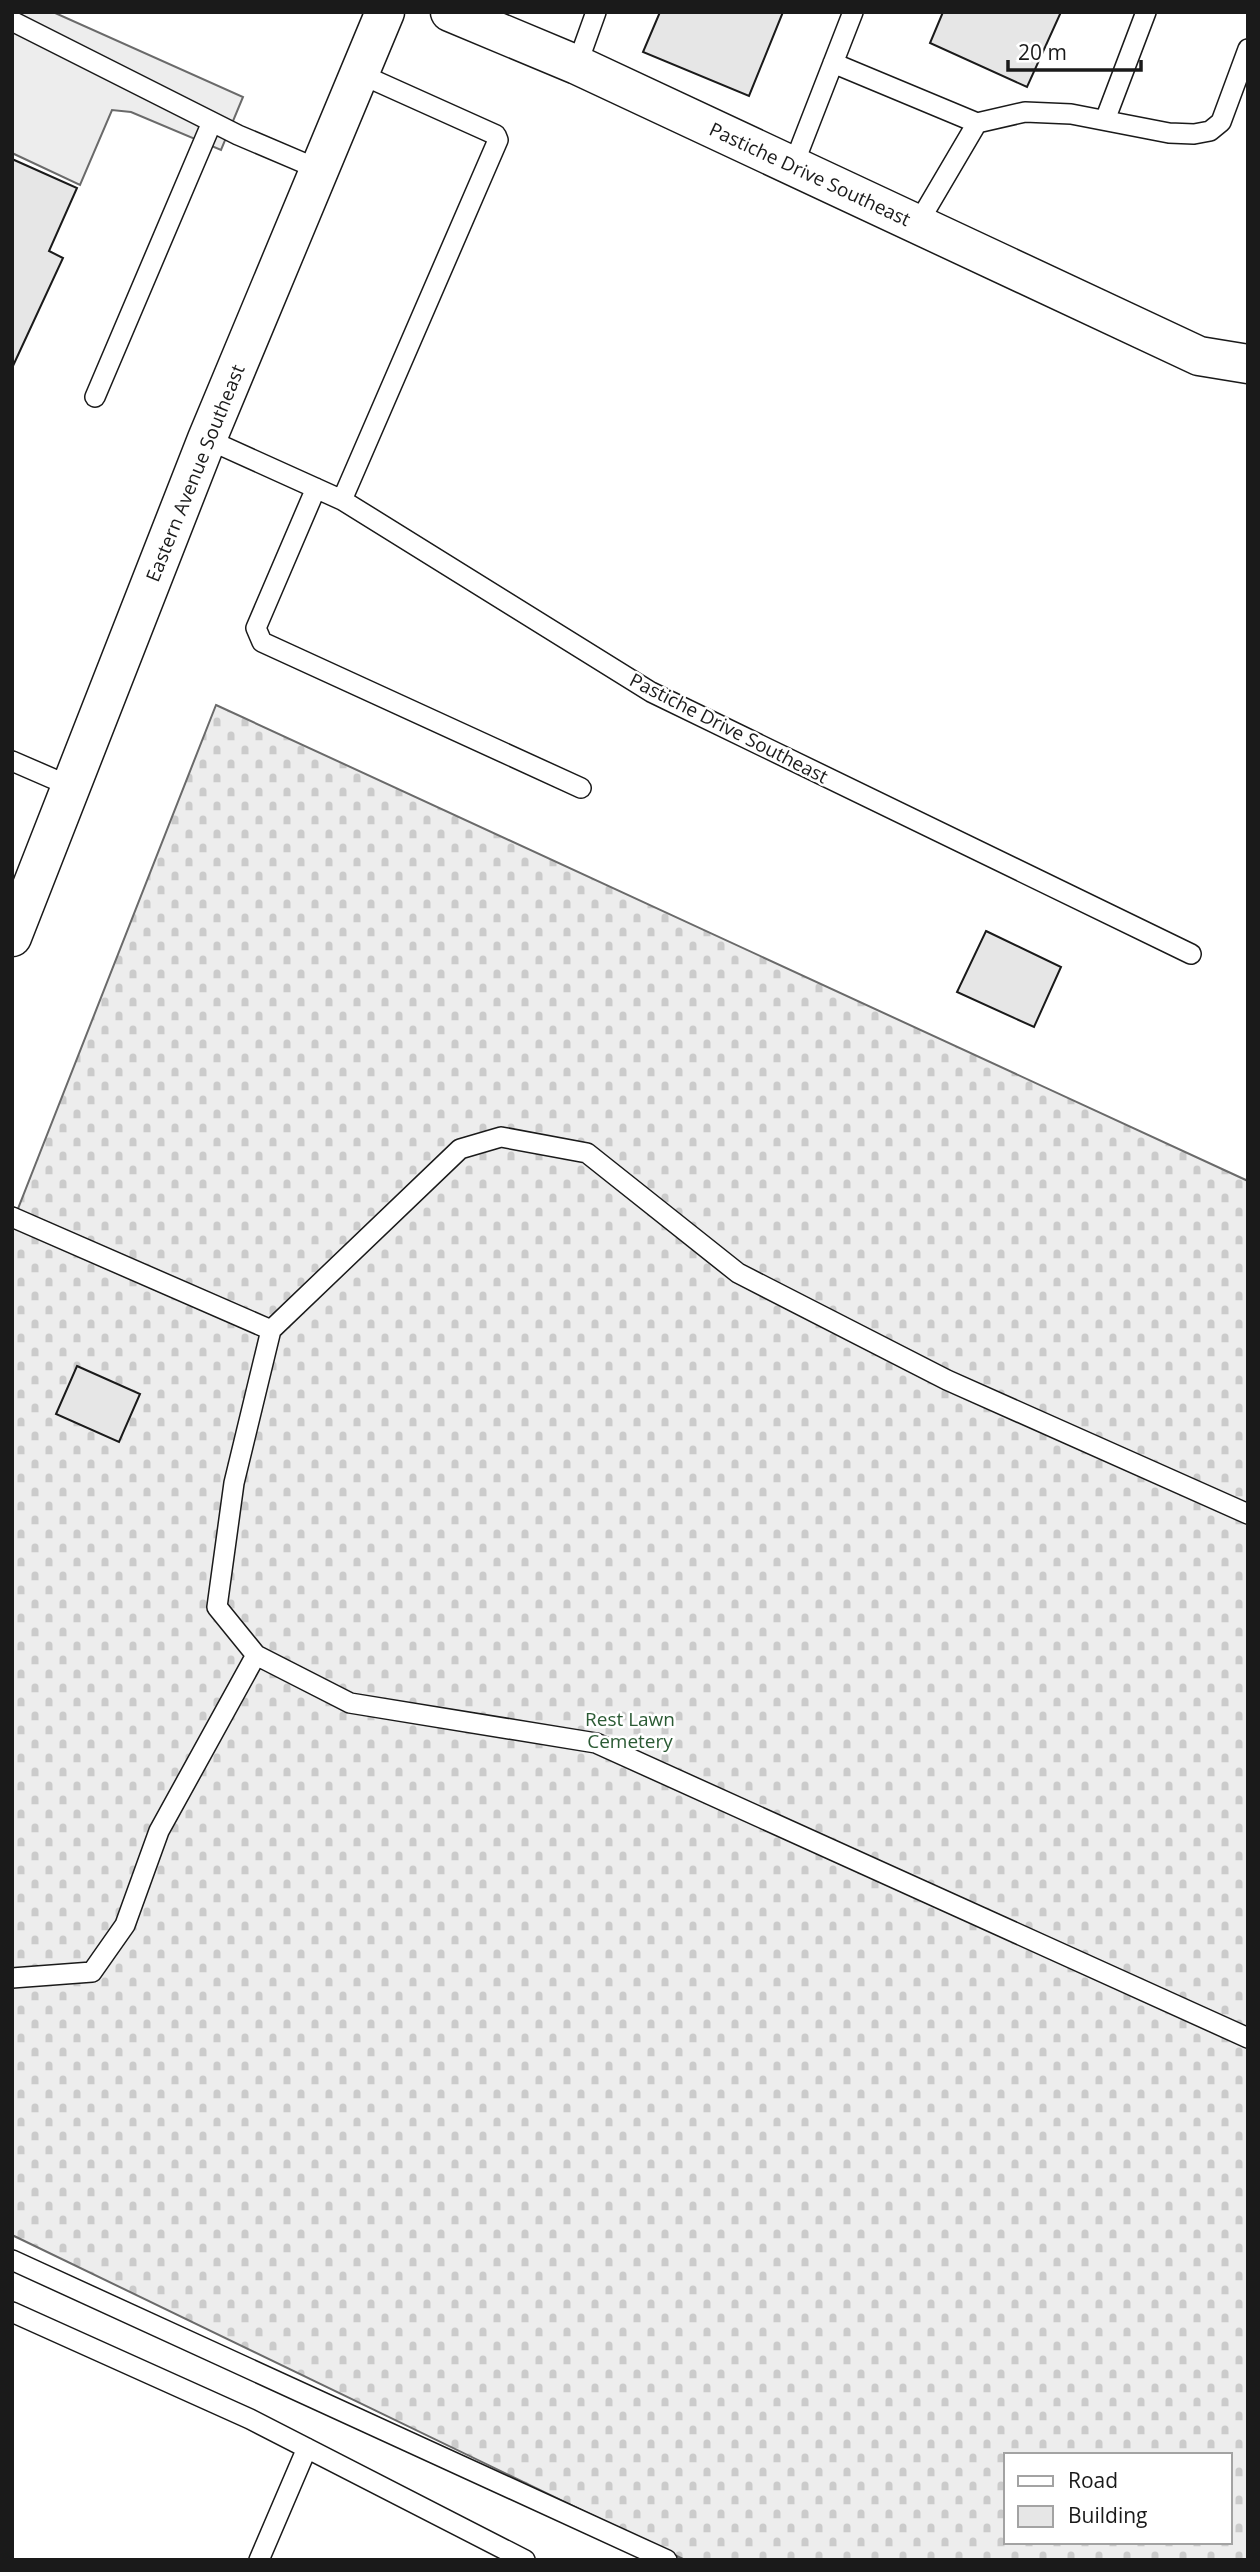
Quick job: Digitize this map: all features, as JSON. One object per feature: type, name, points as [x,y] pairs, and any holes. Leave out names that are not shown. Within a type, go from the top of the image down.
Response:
[{"type":"main road","name":"Eastern Avenue Southeast","points":[[12,937],[207,439],[385,12]]},
{"type":"main road","name":"Pastiche Drive Southeast","points":[[450,12],[577,65],[1199,356],[1248,364]]},
{"type":"lane","points":[[577,65],[596,12]]},
{"type":"lane","points":[[793,166],[853,12]]},
{"type":"lane","points":[[1105,120],[1146,12]]},
{"type":"lane","points":[[12,21],[212,122],[318,169]]},
{"type":"lane","points":[[833,63],[977,123],[1025,112],[1071,114],[1169,134],[1194,134],[1210,131],[1221,122],[1248,49]]},
{"type":"lane","points":[[342,500],[498,140],[496,135],[358,73]]},
{"type":"lane","points":[[95,397],[212,122]]},
{"type":"lane","points":[[917,225],[977,123]]},
{"type":"lane","name":"Pastiche Drive Southeast","points":[[207,439],[342,500],[651,692],[1191,954]]},
{"type":"lane","points":[[316,488],[256,628],[262,642],[581,788]]},
{"type":"lane","points":[[12,761],[72,788]]},
{"type":"lane","points":[[1248,1514],[947,1380],[738,1273],[587,1153],[501,1137],[460,1149],[271,1330],[234,1483],[217,1607],[256,1655],[350,1703],[596,1744],[1248,2038]]},
{"type":"lane","points":[[12,1217],[271,1330]]},
{"type":"lane","points":[[12,1978],[92,1972],[125,1925],[159,1830],[256,1655]]},
{"type":"lane","points":[[12,2260],[667,2560]]},
{"type":"lane","points":[[12,2312],[250,2419],[525,2560]]},
{"type":"lane","points":[[259,2560],[307,2448]]},
{"type":"shaded area","points":[[12,12],[53,12],[243,97],[221,150],[131,112],[112,110],[80,185],[12,153]]},
{"type":"green space","name":"Rest Lawn Cemetery","points":[[216,705],[1248,1181],[1248,2560],[685,2560],[12,2235],[12,1224]]},
{"type":"building","points":[[660,12],[783,12],[749,96],[643,52]]},
{"type":"building","points":[[943,12],[1061,12],[1027,87],[930,43]]},
{"type":"building","points":[[12,159],[77,188],[49,251],[63,258],[12,368]]},
{"type":"building","points":[[986,931],[1061,967],[1034,1027],[957,992]]},
{"type":"building","points":[[77,1366],[140,1394],[119,1442],[56,1414]]}]
